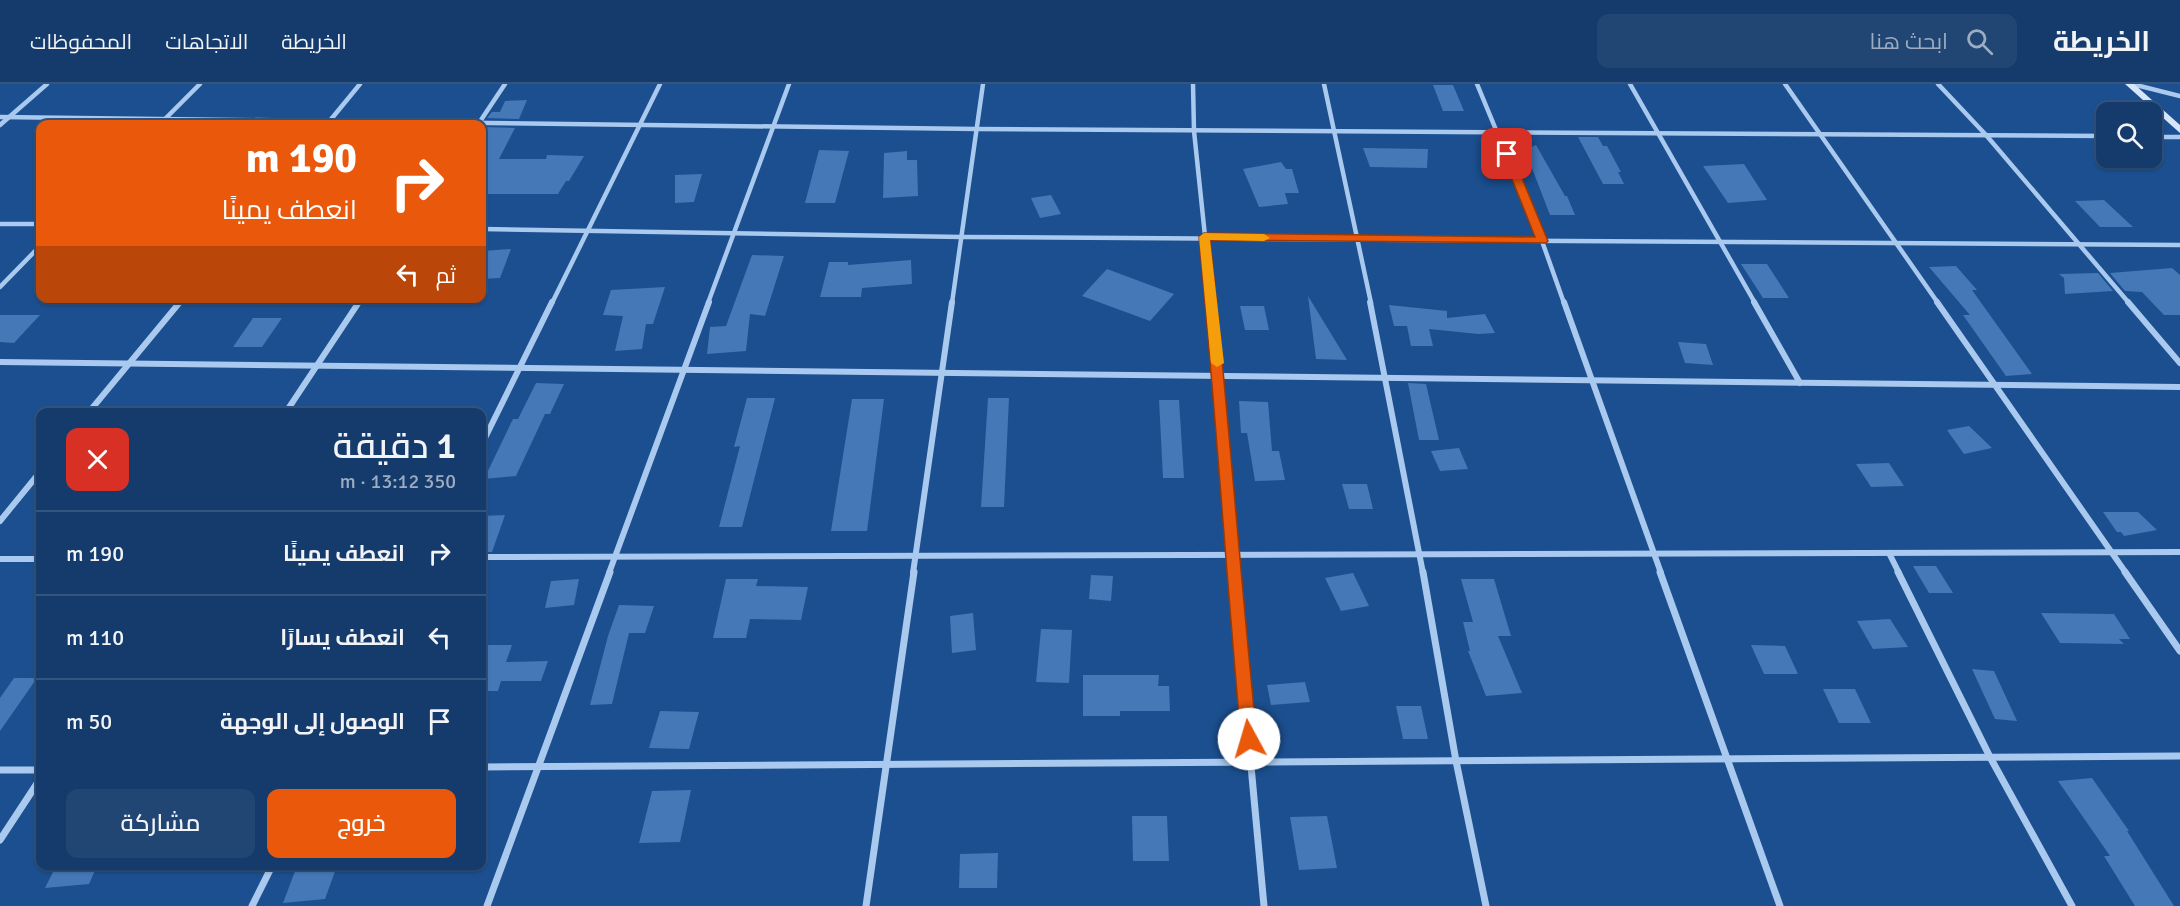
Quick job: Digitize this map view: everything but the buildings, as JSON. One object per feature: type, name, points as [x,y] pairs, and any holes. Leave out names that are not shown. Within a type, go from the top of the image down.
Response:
[{"type":"main road","points":[[2130,84],[2180,130]]},
{"type":"street","points":[[0,125],[47,84]]},
{"type":"street","points":[[0,117],[165,120],[201,84]]},
{"type":"street","points":[[330,120],[360,84]]},
{"type":"street","points":[[481,120],[505,84]]},
{"type":"street","points":[[486,436],[660,84]]},
{"type":"street","points":[[487,906],[789,84]]},
{"type":"street","points":[[866,906],[983,84]]},
{"type":"street","points":[[1193,84],[1194,131],[1219,376],[1231,555],[1252,762],[1263,906]]},
{"type":"street","points":[[1324,84],[1358,238],[1420,554],[1456,761],[1486,906]]},
{"type":"street","points":[[1478,84],[1542,241],[1780,906]]},
{"type":"street","points":[[1630,84],[1800,383]]},
{"type":"street","points":[[1785,84],[2180,651]]},
{"type":"street","points":[[1938,84],[1986,135],[2180,363]]},
{"type":"street","points":[[2130,84],[2180,96]]},
{"type":"street","points":[[486,124],[2096,136]]},
{"type":"street","points":[[2162,136],[2180,137]]},
{"type":"street","points":[[0,224],[36,224]]},
{"type":"street","points":[[486,229],[962,237],[2180,245]]},
{"type":"street","points":[[0,287],[36,250]]},
{"type":"street","points":[[92,408],[179,303]]},
{"type":"street","points":[[289,408],[359,303]]},
{"type":"street","points":[[0,362],[2180,387]]},
{"type":"street","points":[[0,521],[36,477]]},
{"type":"street","points":[[486,557],[2180,552]]},
{"type":"street","points":[[1889,553],[1990,757],[2072,906]]},
{"type":"street","points":[[0,559],[36,559]]},
{"type":"street","points":[[486,767],[2180,756]]},
{"type":"street","points":[[0,770],[36,770]]},
{"type":"street","points":[[0,840],[36,785]]},
{"type":"street","points":[[252,906],[270,870]]},
{"type":"slow traffic","points":[[1217,363],[1204,237],[1264,238]]},
{"type":"route","points":[[1249,739],[1231,555],[1219,376],[1204,237],[1542,241],[1507,154]]}]
